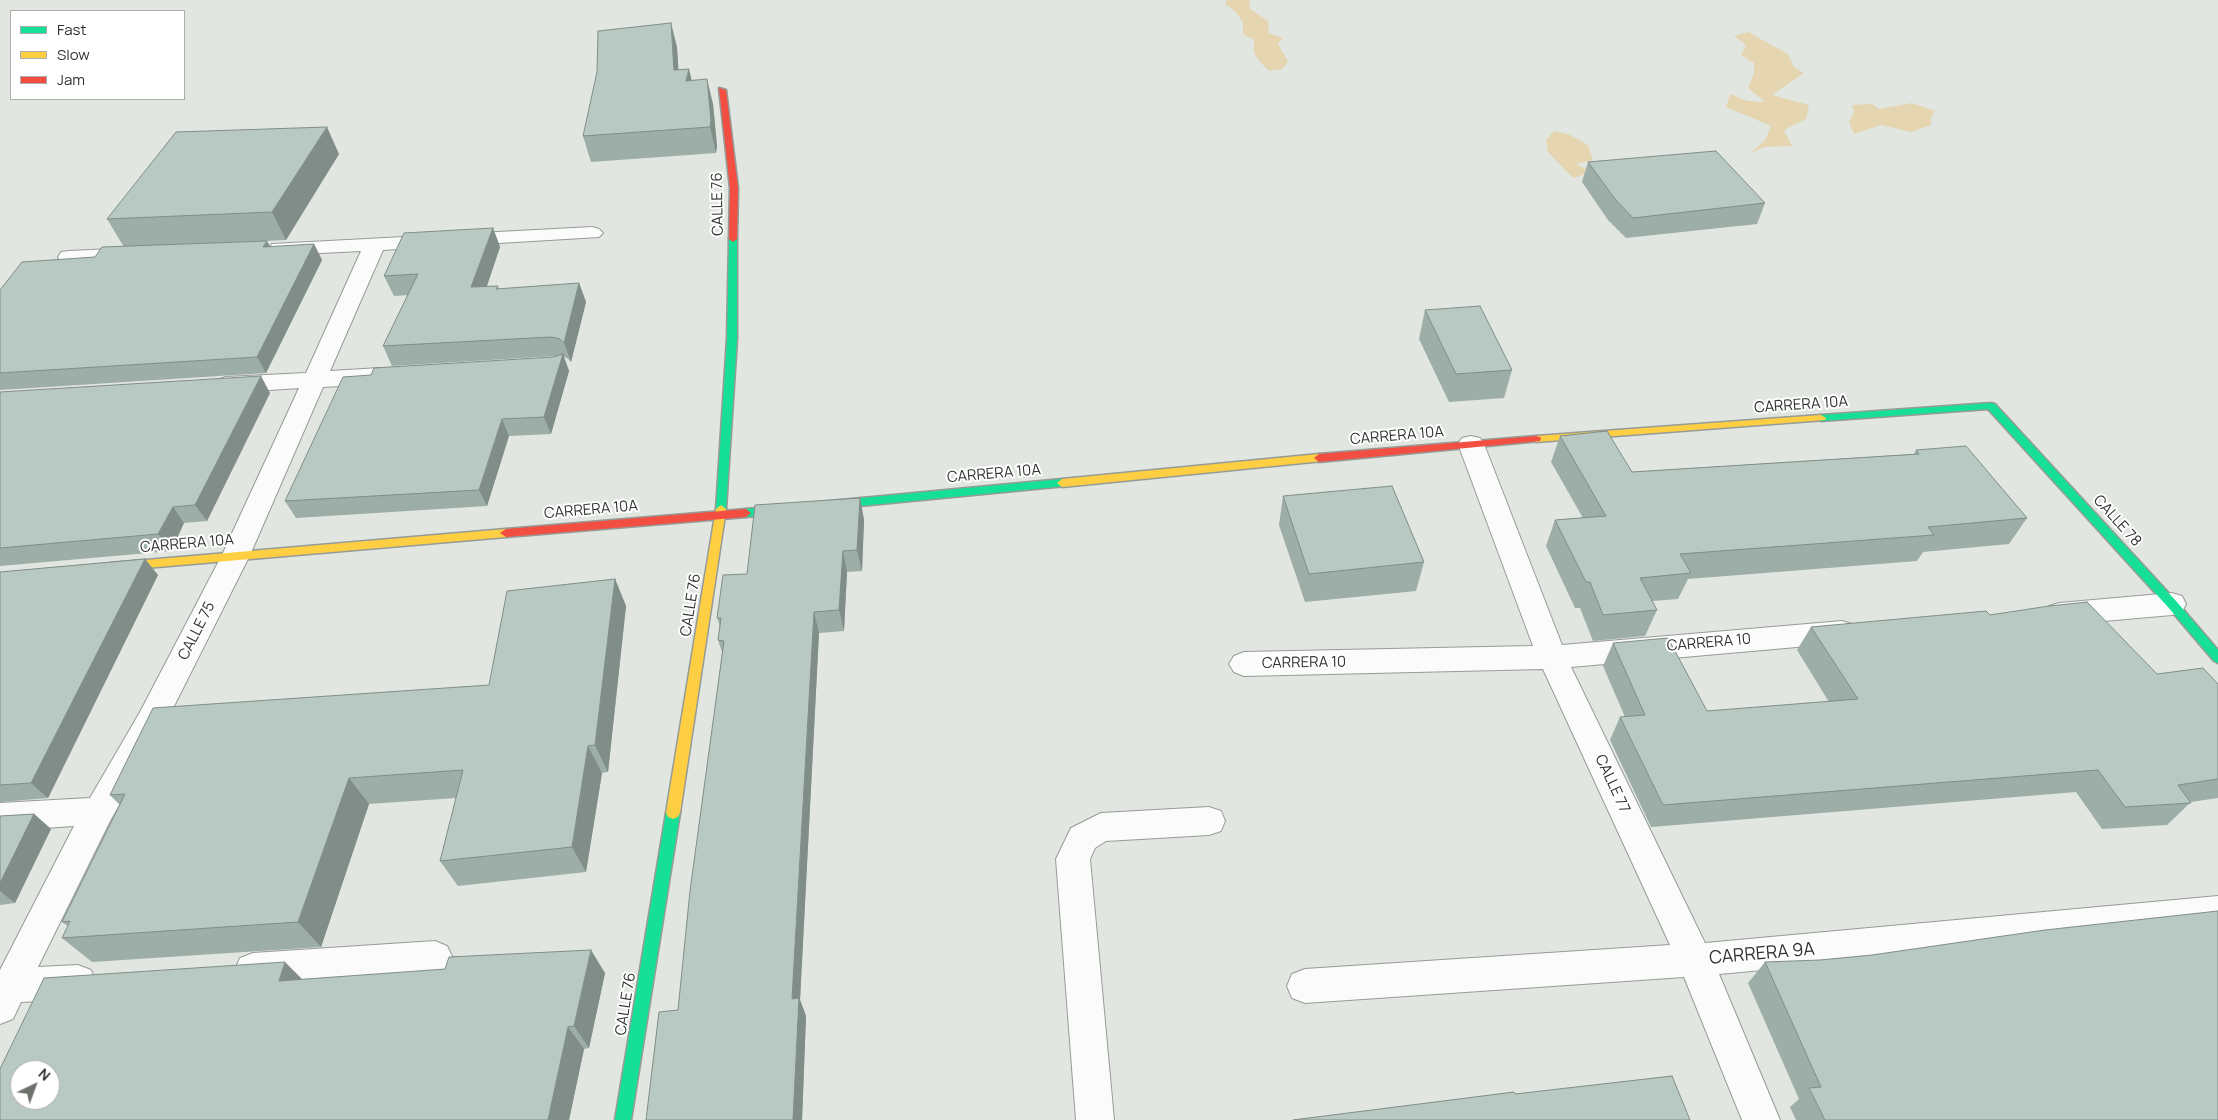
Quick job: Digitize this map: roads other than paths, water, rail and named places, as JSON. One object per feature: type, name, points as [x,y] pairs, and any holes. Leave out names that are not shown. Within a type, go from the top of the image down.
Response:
[{"type":"street","name":"CALLE 76","points":[[623,1120],[721,514],[732,338],[734,188],[722,90]]},
{"type":"street","points":[[257,250],[592,233]]},
{"type":"street","name":"CALLE 75","points":[[5,996],[99,811],[151,721],[236,555],[375,245]]},
{"type":"street","points":[[69,257],[148,254]]},
{"type":"street","points":[[206,386],[402,374]]},
{"type":"street","name":"CARRERA 10A","points":[[98,568],[721,514],[1471,444],[1991,406]]},
{"type":"street","name":"CALLE 78","points":[[1991,406],[2172,604],[2218,658]]},
{"type":"street","name":"CALLE 77","points":[[1471,444],[1552,657],[1696,960],[1761,1120]]},
{"type":"street","points":[[2034,616],[2172,604]]},
{"type":"street","name":"CARRERA 10","points":[[1244,664],[1552,657],[1867,630]]},
{"type":"street","points":[[151,721],[180,719]]},
{"type":"street","points":[[0,817],[99,811]]},
{"type":"street","points":[[1095,1120],[1073,859],[1083,838],[1101,827],[1209,821]]},
{"type":"street","name":"CARRERA 9A","points":[[1305,986],[1696,960],[2218,912]]},
{"type":"street","points":[[217,972],[435,958]]},
{"type":"street","points":[[5,996],[108,980]]}]
